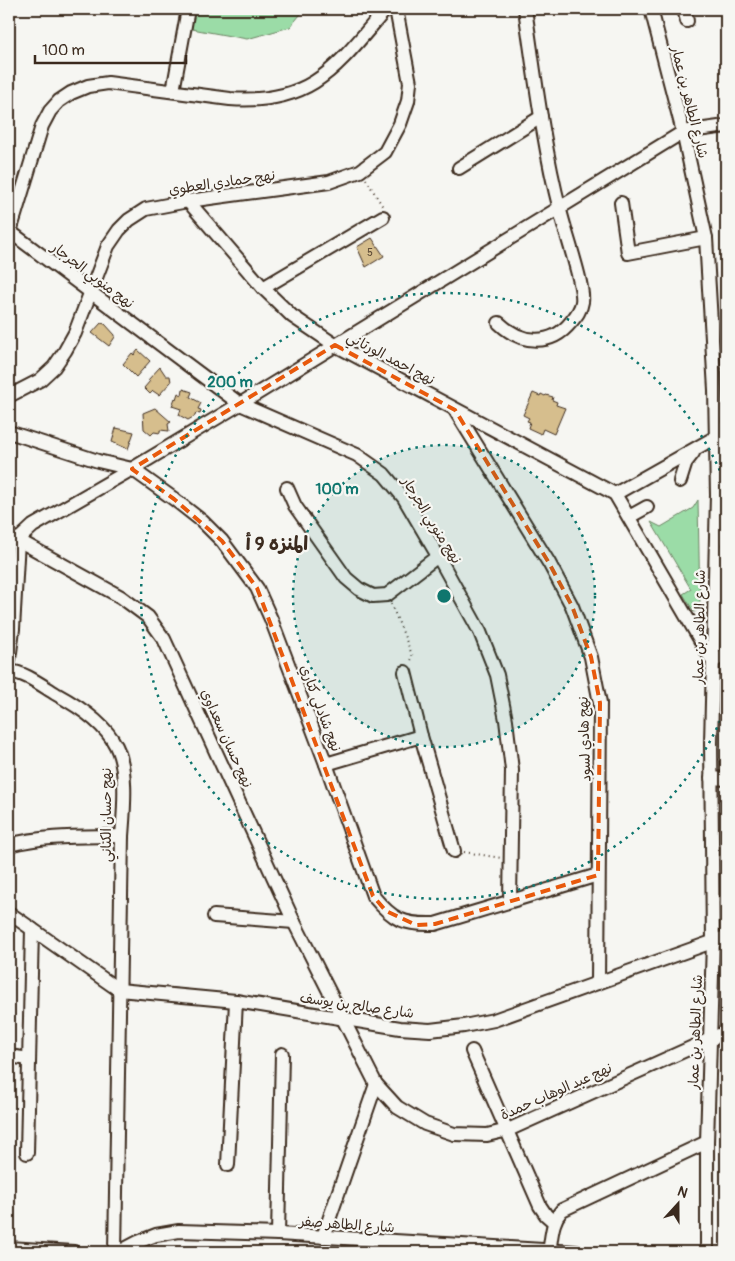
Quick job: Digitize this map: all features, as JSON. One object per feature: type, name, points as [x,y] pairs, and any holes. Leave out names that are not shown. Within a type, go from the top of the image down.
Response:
[{"type":"street","points":[[173,91],[188,9]]},
{"type":"street","points":[[9,232],[42,126],[50,111],[59,101],[71,93],[88,86],[108,83],[248,100],[280,97],[302,90],[334,67],[386,9]]},
{"type":"street","name":"نهج حمادي العطوي","points":[[9,396],[40,380],[54,367],[65,352],[108,246],[124,225],[146,209],[188,201],[329,182],[360,171],[385,152],[400,124],[408,100],[410,83],[396,9]]},
{"type":"street","points":[[499,323],[510,333],[525,339],[540,340],[555,336],[567,326],[578,314],[582,301],[580,286],[559,209],[541,117],[525,9]]},
{"type":"street","name":"شارع الطاهر بن عمار","points":[[651,9],[683,132],[706,238],[721,389],[716,438],[722,491],[713,662],[711,778],[713,941],[707,1142],[707,1252]]},
{"type":"street","points":[[459,168],[541,117]]},
{"type":"street","points":[[9,660],[13,629],[14,538],[240,404],[683,132],[726,126]]},
{"type":"street","name":"نهج احمد الورتاني","points":[[188,201],[263,288],[292,316],[335,345],[615,494]]},
{"type":"street","points":[[621,203],[628,253],[706,238]]},
{"type":"street","points":[[263,288],[383,218]]},
{"type":"street","name":"نهج منوبي الجرجار","points":[[9,232],[240,404],[357,455],[384,474],[404,498],[480,632],[497,675],[506,720],[512,770],[510,902]]},
{"type":"street","name":"نهج هادي لسود","points":[[455,410],[549,563],[572,606],[591,657],[600,703],[601,784],[598,875],[598,984]]},
{"type":"street","name":"نهج شادلي كتاري","points":[[9,432],[98,461],[132,469],[174,498],[202,521],[222,542],[257,588],[271,619],[326,764],[373,896],[386,911],[397,919],[416,925],[436,924],[598,875]]},
{"type":"street","points":[[726,454],[716,438],[615,494],[713,662],[726,654]]},
{"type":"street","points":[[680,481],[686,462],[696,449]]},
{"type":"street","points":[[286,488],[295,506],[346,578],[359,590],[374,596],[388,595],[438,556]]},
{"type":"street","points":[[629,517],[647,507]]},
{"type":"street","name":"نهج حسان سعداوي","points":[[14,538],[122,597],[148,617],[164,639],[294,922],[344,1019]]},
{"type":"street","name":"نهج حسان الكناني","points":[[9,670],[17,672],[81,709],[109,734],[120,754],[124,808],[115,1252]]},
{"type":"street","points":[[405,672],[420,736],[454,851]]},
{"type":"street","points":[[326,764],[420,736]]},
{"type":"street","points":[[711,778],[726,779]]},
{"type":"street","points":[[9,844],[57,837],[122,836]]},
{"type":"street","points":[[9,913],[119,990]]},
{"type":"street","points":[[214,916],[294,922]]},
{"type":"street","points":[[27,1152],[32,929]]},
{"type":"street","name":"شارع صالح بن يوسف","points":[[119,990],[236,1001],[400,1028],[430,1030],[494,1020],[726,937]]},
{"type":"street","points":[[228,1165],[236,1001]]},
{"type":"street","name":"نهج عبد الوهاب حمدة","points":[[344,1019],[376,1084],[396,1106],[425,1124],[454,1134],[487,1135],[508,1130],[726,1032]]},
{"type":"street","points":[[472,1050],[540,1206],[554,1222]]},
{"type":"street","points":[[278,1234],[282,1054]]},
{"type":"street","points":[[9,1056],[29,1059]]},
{"type":"street","points":[[323,1237],[376,1084]]},
{"type":"street","points":[[550,1251],[554,1222],[562,1210],[707,1142]]},
{"type":"street","name":"شارع الطاهر صفر","points":[[120,1252],[156,1235],[179,1231],[323,1237],[374,1246],[576,1252]]},
{"type":"street","points":[[9,1248],[74,1252]]},
{"type":"path","points":[[360,171],[383,208],[383,218]]},
{"type":"path","points":[[388,595],[413,658],[405,672]]},
{"type":"path","points":[[454,851],[511,859]]},
{"type":"highlighted area","points":[[335,345],[455,410],[549,563],[572,606],[591,657],[600,703],[598,875],[435,924],[416,925],[386,911],[373,896],[257,588],[222,541],[174,499],[132,469]]},
{"type":"green space","points":[[184,9],[305,9],[290,27],[247,39],[181,27]]},
{"type":"green space","points":[[698,500],[700,609],[694,612],[683,594],[691,589],[651,522],[661,527],[693,508]]},
{"type":"building","points":[[372,238],[384,256],[366,267],[357,247]]},
{"type":"building","points":[[101,323],[105,324],[115,335],[109,346],[92,333]]},
{"type":"building","points":[[138,350],[150,361],[136,377],[123,364],[132,353],[134,355]]},
{"type":"building","points":[[160,367],[166,376],[170,376],[171,382],[159,395],[153,391],[150,394],[144,388],[150,381],[148,380]]},
{"type":"building","points":[[183,389],[192,392],[190,397],[201,403],[198,409],[201,410],[200,414],[196,413],[195,416],[188,420],[179,415],[181,409],[172,406],[178,393],[182,395]]},
{"type":"building","points":[[533,393],[540,396],[541,394],[553,397],[552,400],[557,402],[556,405],[565,408],[554,434],[543,429],[541,434],[528,428],[530,422],[527,421],[529,418],[523,415]]},
{"type":"building","points":[[155,408],[171,422],[168,424],[169,431],[160,430],[160,433],[154,432],[151,435],[144,429],[143,413]]},
{"type":"building","points":[[116,428],[134,432],[128,449],[112,442]]},
{"type":"district","name":"المنزه 9 أ","points":[[277,543]]}]
